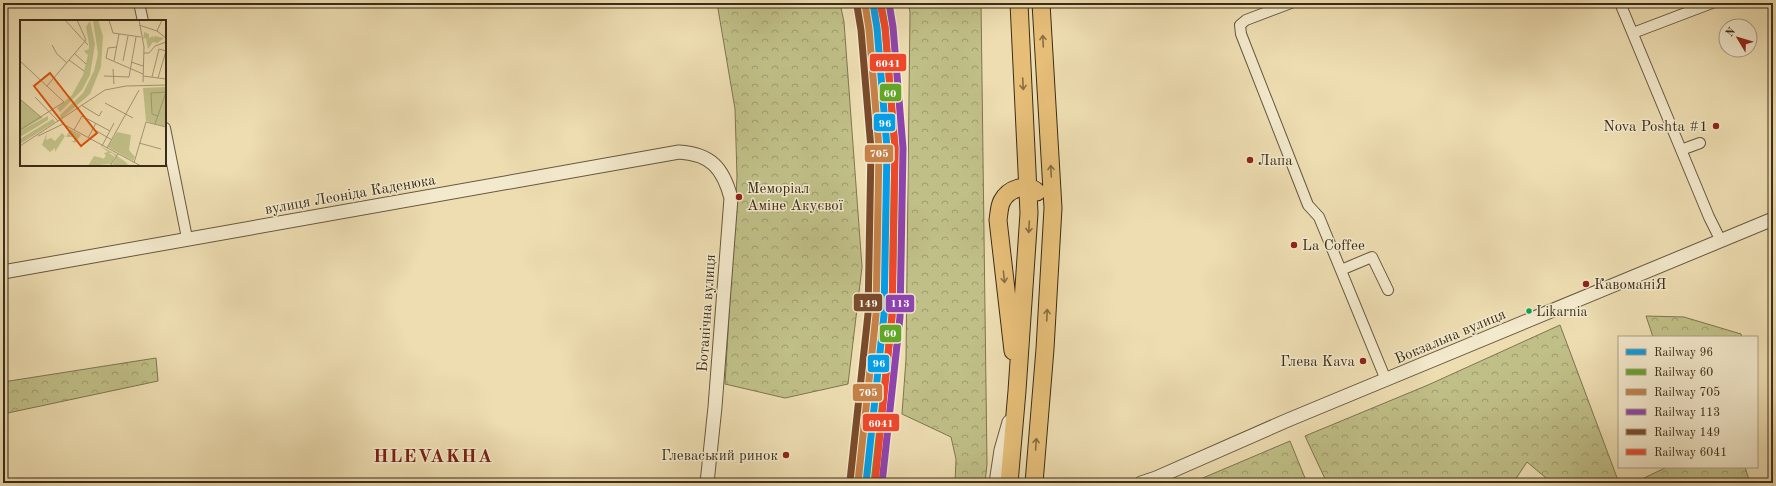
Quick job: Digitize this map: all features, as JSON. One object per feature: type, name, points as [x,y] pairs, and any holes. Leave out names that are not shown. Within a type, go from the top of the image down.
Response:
[{"type":"highway","points":[[1009,483],[1029,221],[1029,188],[1018,3]]},
{"type":"highway","points":[[1034,483],[1045,349],[1053,208],[1041,3]]},
{"type":"highway","points":[[1017,392],[998,220],[1001,202],[1010,192],[1020,187],[1029,188],[1035,190],[1053,208]]},
{"type":"street","points":[[139,3],[143,20]]},
{"type":"street","points":[[1291,3],[1246,20],[1240,26],[1241,34],[1308,205],[1319,217],[1386,380]]},
{"type":"street","points":[[1620,3],[1681,150],[1721,241]]},
{"type":"street","points":[[1633,33],[1712,3]]},
{"type":"street","points":[[166,133],[187,238]]},
{"type":"street","points":[[1681,150],[1700,143]]},
{"type":"street","name":"вулиця Леоніда Каденюка","points":[[3,272],[187,238],[678,152],[693,153],[702,156]]},
{"type":"street","name":"Ботанічна вулиця","points":[[702,156],[717,167],[726,182],[731,198],[715,406],[707,483]]},
{"type":"street","name":"Вокзальна вулиця","points":[[1140,483],[1156,478],[1386,380],[1773,219]]},
{"type":"street","points":[[1341,270],[1372,257],[1388,290]]},
{"type":"street","points":[[996,483],[1001,450],[1017,392]]},
{"type":"green space","points":[[717,3],[840,3],[844,22],[862,267],[848,384],[785,398],[725,384],[737,177],[735,109]]},
{"type":"green space","points":[[908,3],[981,3],[987,464],[985,483],[955,483],[956,459],[951,437],[902,414],[906,359],[910,12]]},
{"type":"green space","points":[[1646,316],[1684,317],[1741,334],[1742,336],[1653,336]]},
{"type":"green space","points":[[1560,325],[1619,483],[1552,483],[1527,462],[1513,483],[1327,483],[1305,436],[1428,385]]},
{"type":"green space","points":[[156,358],[158,381],[3,414],[3,382]]},
{"type":"green space","points":[[1290,441],[1307,483],[1191,483]]},
{"type":"green space","points":[[1665,468],[1745,468],[1750,483],[1644,483],[1642,479]]},
{"type":"rail line","name":"96","points":[[866,483],[884,315],[887,148],[877,28],[873,3]]},
{"type":"rail line","name":"6041","points":[[875,483],[892,316],[895,148],[885,27],[880,3]]},
{"type":"rail line","name":"60","points":[[874,483],[892,316],[895,148],[885,27],[881,3]]},
{"type":"rail line","name":"113","points":[[882,483],[900,317],[903,148],[893,27],[889,3]]},
{"type":"rail line","name":"705","points":[[858,482],[876,315],[879,148],[869,29],[865,4]]},
{"type":"rail line","name":"149","points":[[850,481],[868,314],[871,149],[861,30],[857,6]]},
{"type":"place","name":"Nova Poshta #1","points":[[1716,126]]},
{"type":"place","name":"Лапа","points":[[1250,160]]},
{"type":"place","name":"Меморіал Аміне Акуєвої","points":[[739,197]]},
{"type":"place","name":"La Coffee","points":[[1294,245]]},
{"type":"place","name":"КавоманіЯ","points":[[1586,284]]},
{"type":"place","name":"Likarnia","points":[[1529,311]]},
{"type":"place","name":"Глева Kava","points":[[1363,361]]},
{"type":"place","name":"Глеваський ринок","points":[[786,455]]},
{"type":"district","name":"HLEVAKHA","points":[[433,455]]}]
